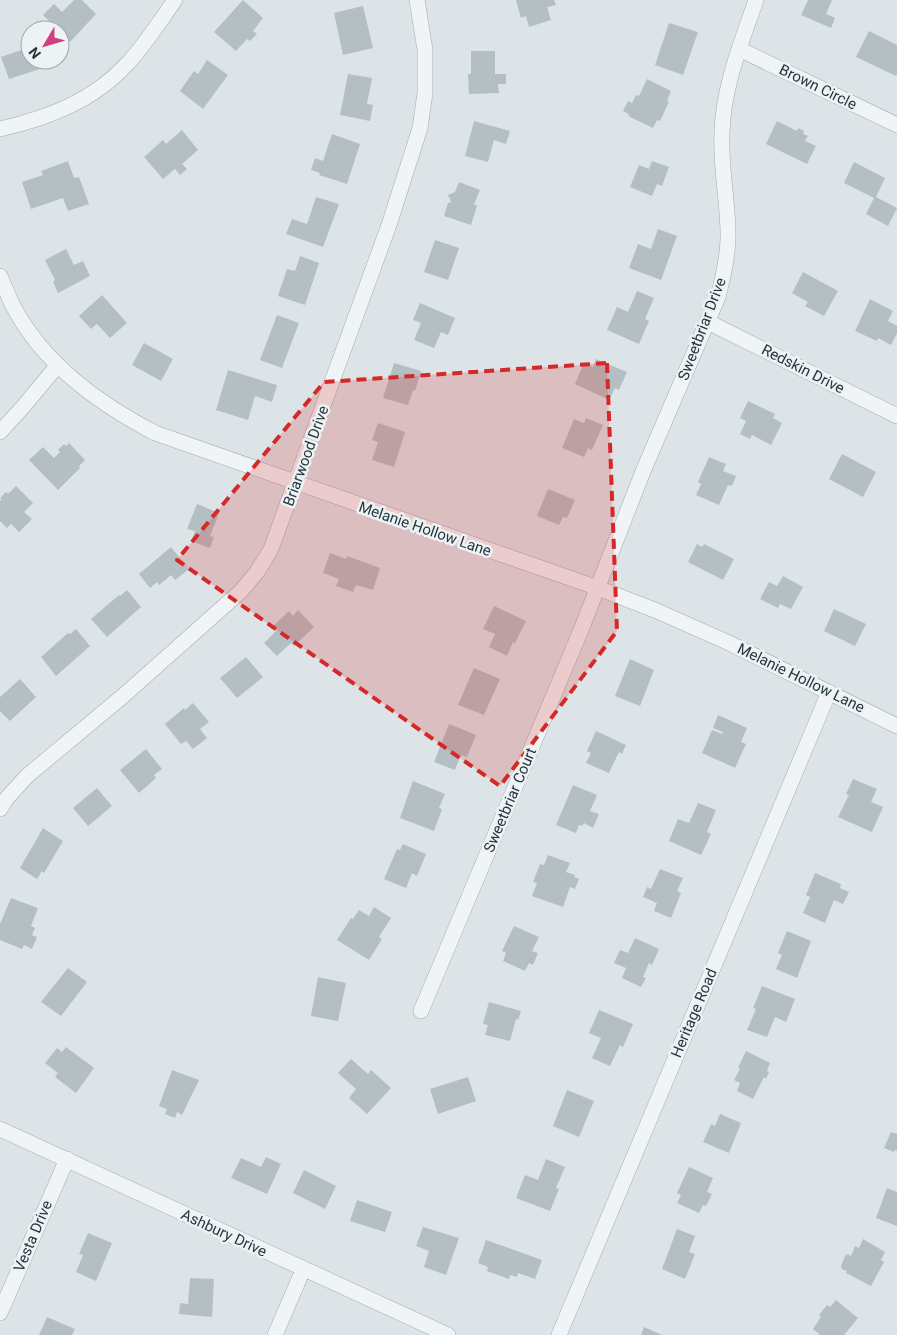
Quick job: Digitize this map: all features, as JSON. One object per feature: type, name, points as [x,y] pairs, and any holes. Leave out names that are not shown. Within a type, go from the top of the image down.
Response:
[{"type":"street","points":[[0,129],[64,110],[88,98],[109,82],[128,63],[175,0]]},
{"type":"street","name":"Briarwood Drive","points":[[0,808],[27,776],[115,702],[240,592],[257,572],[271,549],[389,225],[420,128],[425,93],[425,50],[417,0]]},
{"type":"street","name":"Sweetbriar Drive","points":[[598,588],[644,469],[718,297],[725,269],[728,223],[722,134],[724,103],[739,49],[756,0]]},
{"type":"street","name":"Brown Circle","points":[[739,49],[897,125]]},
{"type":"street","name":"Melanie Hollow Lane","points":[[0,276],[12,305],[58,365],[87,392],[123,416],[155,433],[296,484],[598,588],[727,642],[897,726]]},
{"type":"street","name":"Redskin Drive","points":[[708,322],[897,416]]},
{"type":"street","points":[[0,432],[58,365]]},
{"type":"street","name":"Sweetbriar Court","points":[[421,1011],[598,588]]},
{"type":"street","name":"Heritage Road","points":[[559,1335],[829,692]]},
{"type":"street","name":"Ashbury Drive","points":[[0,1129],[303,1270],[448,1335]]},
{"type":"street","name":"Vesta Drive","points":[[0,1313],[67,1160]]},
{"type":"street","points":[[275,1335],[303,1270]]},
{"type":"highlighted area","points":[[607,363],[617,631],[500,786],[177,560],[324,382]]},
{"type":"building","points":[[74,0],[82,0],[96,14],[70,42],[70,20],[48,20],[43,15],[54,4],[62,12]]},
{"type":"building","points":[[243,0],[263,18],[253,31],[257,34],[250,41],[247,39],[236,51],[214,32]]},
{"type":"building","points":[[516,0],[554,0],[556,5],[547,7],[551,20],[529,27],[526,16],[521,18]]},
{"type":"building","points":[[808,0],[832,0],[826,14],[835,18],[831,28],[801,15]]},
{"type":"building","points":[[363,6],[373,48],[343,55],[334,13]]},
{"type":"building","points":[[669,23],[698,32],[683,75],[655,65]]},
{"type":"building","points":[[869,31],[897,45],[896,76],[856,57]]},
{"type":"building","points":[[20,50],[20,70],[37,70],[9,79],[1,57]]},
{"type":"building","points":[[471,51],[495,51],[495,74],[506,74],[506,84],[498,84],[499,93],[469,94],[468,74],[471,74]]},
{"type":"building","points":[[207,60],[228,75],[203,109],[180,91],[194,71],[198,74]]},
{"type":"building","points":[[348,74],[372,78],[367,104],[373,105],[370,121],[340,115]]},
{"type":"building","points":[[647,79],[671,91],[667,101],[669,102],[660,121],[657,120],[653,128],[628,116],[629,114],[623,111],[628,101],[632,103],[636,95],[639,96]]},
{"type":"building","points":[[474,121],[510,131],[506,144],[494,140],[488,162],[465,156]]},
{"type":"building","points":[[777,121],[797,131],[798,128],[804,131],[803,134],[808,136],[805,141],[816,146],[807,164],[766,144]]},
{"type":"building","points":[[182,130],[198,150],[182,164],[187,169],[180,175],[175,169],[163,179],[144,157],[163,140],[166,144]]},
{"type":"building","points":[[332,134],[360,144],[347,184],[319,175],[320,173],[311,170],[315,158],[323,161]]},
{"type":"building","points":[[68,161],[74,178],[79,177],[89,204],[68,211],[63,198],[31,209],[22,182],[43,175],[41,171]]},
{"type":"building","points":[[652,161],[669,167],[662,186],[657,184],[652,196],[630,187],[639,165],[649,169]]},
{"type":"building","points":[[854,162],[885,178],[876,197],[897,208],[888,226],[866,214],[874,198],[844,183]]},
{"type":"building","points":[[459,182],[480,190],[474,204],[477,206],[471,225],[444,216],[448,203],[451,201],[448,195],[455,192]]},
{"type":"building","points":[[316,197],[339,204],[323,247],[286,234],[292,219],[307,224]]},
{"type":"building","points":[[658,229],[677,236],[661,280],[629,268],[638,244],[651,249]]},
{"type":"building","points":[[435,240],[459,248],[448,280],[424,272]]},
{"type":"building","points":[[66,249],[74,265],[83,261],[90,276],[58,293],[53,282],[55,280],[45,260]]},
{"type":"building","points":[[300,256],[319,263],[305,305],[278,296],[287,269],[295,271]]},
{"type":"building","points":[[803,272],[838,291],[824,316],[805,306],[808,302],[792,293]]},
{"type":"building","points":[[637,291],[654,298],[645,319],[649,321],[639,344],[607,330],[617,307],[628,312]]},
{"type":"building","points":[[102,295],[127,323],[110,338],[97,324],[91,329],[79,316]]},
{"type":"building","points":[[870,299],[893,311],[888,321],[897,326],[897,333],[891,345],[878,338],[877,341],[855,331]]},
{"type":"building","points":[[420,303],[455,318],[448,335],[441,332],[434,348],[414,340],[421,323],[413,320]]},
{"type":"building","points":[[277,315],[299,323],[282,368],[260,360]]},
{"type":"building","points":[[144,343],[173,359],[161,381],[132,365]]},
{"type":"building","points":[[596,359],[627,372],[619,390],[615,388],[609,400],[575,384],[584,363],[593,367]]},
{"type":"building","points":[[394,363],[421,371],[415,391],[413,390],[408,405],[383,398]]},
{"type":"building","points":[[228,370],[277,385],[272,402],[255,396],[248,420],[216,410]]},
{"type":"building","points":[[748,401],[775,414],[773,418],[782,423],[771,445],[752,435],[750,439],[740,434],[746,421],[740,418]]},
{"type":"building","points":[[586,418],[603,425],[592,450],[588,448],[584,457],[562,448],[574,419],[584,423]]},
{"type":"building","points":[[378,423],[405,432],[394,467],[372,460],[378,442],[372,440]]},
{"type":"building","points":[[69,443],[85,460],[79,466],[80,468],[58,490],[29,460],[43,447],[54,458],[64,444],[66,446]]},
{"type":"building","points":[[842,454],[876,472],[863,497],[829,479]]},
{"type":"building","points":[[709,457],[726,464],[723,471],[736,476],[732,486],[728,485],[719,505],[696,495],[701,484],[698,482]]},
{"type":"building","points":[[16,486],[33,503],[24,512],[32,519],[19,532],[11,524],[7,528],[0,521],[0,501],[2,499],[0,498],[6,492],[8,494]]},
{"type":"building","points":[[548,489],[575,500],[567,518],[563,517],[559,525],[537,516]]},
{"type":"building","points":[[197,504],[219,513],[210,536],[214,537],[210,548],[191,541],[195,531],[187,529]]},
{"type":"building","points":[[697,544],[702,547],[704,544],[734,559],[723,580],[688,562]]},
{"type":"building","points":[[171,547],[189,569],[175,580],[171,575],[159,585],[157,582],[150,588],[139,574]]},
{"type":"building","points":[[330,553],[346,559],[347,556],[380,568],[373,590],[356,585],[353,592],[336,586],[339,579],[323,573]]},
{"type":"building","points":[[783,576],[803,587],[791,609],[780,604],[778,608],[760,599],[769,582],[777,586]]},
{"type":"building","points":[[127,590],[141,607],[107,637],[91,619]]},
{"type":"building","points":[[494,606],[526,621],[507,656],[489,647],[495,634],[483,629]]},
{"type":"building","points":[[834,609],[866,624],[855,646],[824,631]]},
{"type":"building","points":[[298,610],[314,627],[294,646],[291,643],[277,656],[264,643],[276,631],[272,627],[289,611],[293,616]]},
{"type":"building","points":[[76,629],[90,646],[56,676],[41,657],[68,633],[70,634]]},
{"type":"building","points":[[246,657],[263,677],[237,698],[220,678]]},
{"type":"building","points":[[630,659],[654,670],[640,706],[615,696]]},
{"type":"building","points":[[474,668],[500,679],[484,715],[458,705]]},
{"type":"building","points":[[20,679],[36,697],[10,721],[0,711],[0,697]]},
{"type":"building","points":[[193,703],[209,722],[200,729],[207,738],[193,749],[186,741],[181,744],[165,724]]},
{"type":"building","points":[[718,715],[747,728],[741,742],[746,744],[735,768],[702,753],[712,730],[722,734],[723,732],[713,728]]},
{"type":"building","points":[[449,724],[476,735],[467,757],[461,755],[455,770],[434,762]]},
{"type":"building","points":[[596,731],[626,745],[622,754],[619,752],[609,773],[586,763],[591,753],[587,751]]},
{"type":"building","points":[[146,749],[162,769],[154,775],[156,778],[139,793],[120,770]]},
{"type":"building","points":[[853,779],[877,789],[871,802],[883,807],[872,832],[838,817],[849,795],[846,794]]},
{"type":"building","points":[[413,781],[445,794],[439,808],[442,809],[434,831],[400,818]]},
{"type":"building","points":[[573,785],[597,795],[590,811],[599,814],[593,828],[584,823],[582,826],[579,825],[576,833],[556,825]]},
{"type":"building","points":[[97,788],[112,806],[88,826],[73,808]]},
{"type":"building","points":[[698,803],[716,810],[707,832],[711,834],[701,855],[669,841],[678,819],[689,823]]},
{"type":"building","points":[[43,828],[63,841],[44,873],[42,871],[37,879],[20,868]]},
{"type":"building","points":[[403,844],[426,854],[417,876],[412,873],[406,888],[384,879],[397,849],[400,850]]},
{"type":"building","points":[[548,855],[570,863],[566,872],[575,875],[574,877],[579,879],[575,889],[570,887],[563,907],[532,896],[537,883],[533,882],[540,864],[544,865]]},
{"type":"building","points":[[660,869],[683,878],[677,891],[681,893],[671,918],[654,911],[657,903],[643,897],[647,887],[651,889]]},
{"type":"building","points":[[815,873],[841,884],[840,888],[849,892],[843,904],[834,900],[825,923],[803,913],[810,897],[806,895]]},
{"type":"building","points":[[11,898],[38,908],[31,926],[35,928],[32,935],[37,937],[32,949],[24,945],[22,949],[0,940],[0,924]]},
{"type":"building","points":[[374,907],[391,918],[379,937],[382,939],[369,960],[337,940],[351,918],[353,919],[359,910],[369,916]]},
{"type":"building","points":[[514,926],[539,937],[532,951],[538,953],[533,965],[529,963],[525,971],[503,961],[506,953],[502,951]]},
{"type":"building","points":[[787,931],[811,941],[797,978],[776,969],[782,955],[778,953]]},
{"type":"building","points":[[635,938],[659,949],[652,965],[649,963],[643,977],[646,978],[641,987],[622,978],[626,968],[614,963],[620,950],[628,953]]},
{"type":"building","points":[[68,968],[87,982],[61,1016],[41,1002]]},
{"type":"building","points":[[318,977],[346,983],[338,1021],[311,1016]]},
{"type":"building","points":[[762,986],[795,999],[786,1022],[775,1017],[767,1037],[747,1030],[756,1009],[753,1008]]},
{"type":"building","points":[[489,1002],[521,1011],[518,1020],[516,1019],[510,1041],[485,1035],[488,1025],[483,1024]]},
{"type":"building","points":[[599,1010],[633,1024],[623,1047],[620,1045],[610,1066],[592,1058],[601,1038],[589,1033]]},
{"type":"building","points":[[66,1047],[94,1068],[76,1093],[55,1077],[58,1073],[45,1063],[57,1048],[62,1052]]},
{"type":"building","points":[[746,1051],[770,1063],[766,1079],[764,1077],[753,1099],[737,1091],[740,1083],[734,1080]]},
{"type":"building","points":[[351,1059],[368,1074],[371,1070],[391,1088],[367,1114],[349,1098],[356,1089],[338,1073]]},
{"type":"building","points":[[172,1070],[199,1080],[182,1115],[177,1112],[175,1118],[165,1114],[167,1109],[159,1106]]},
{"type":"building","points":[[468,1077],[476,1101],[438,1114],[430,1089]]},
{"type":"building","points":[[567,1090],[594,1101],[579,1137],[553,1126]]},
{"type":"building","points":[[720,1114],[741,1123],[729,1153],[703,1142],[711,1124],[715,1126]]},
{"type":"building","points":[[891,1132],[897,1134],[897,1151],[895,1150],[894,1152],[884,1148]]},
{"type":"building","points":[[266,1157],[281,1164],[267,1194],[231,1178],[241,1158],[261,1167]]},
{"type":"building","points":[[546,1159],[565,1167],[556,1188],[559,1189],[550,1211],[516,1198],[525,1175],[538,1180]]},
{"type":"building","points":[[689,1167],[713,1178],[707,1192],[712,1194],[706,1206],[703,1205],[699,1213],[677,1203],[681,1195],[677,1193]]},
{"type":"building","points":[[304,1170],[336,1186],[325,1209],[293,1193]]},
{"type":"building","points":[[887,1188],[897,1192],[897,1226],[876,1218]]},
{"type":"building","points":[[357,1200],[392,1212],[385,1232],[350,1221]]},
{"type":"building","points":[[423,1227],[459,1238],[446,1275],[424,1267],[429,1251],[416,1246]]},
{"type":"building","points":[[677,1229],[695,1236],[689,1252],[695,1254],[685,1279],[662,1269]]},
{"type":"building","points":[[88,1233],[112,1243],[96,1281],[76,1272],[83,1255],[79,1254]]},
{"type":"building","points":[[863,1239],[885,1252],[881,1260],[884,1262],[871,1286],[846,1273],[847,1271],[842,1269],[841,1266],[845,1256],[848,1254],[851,1256],[855,1246],[859,1248]]},
{"type":"building","points":[[486,1240],[542,1260],[535,1279],[518,1273],[517,1277],[510,1275],[509,1279],[487,1271],[488,1267],[478,1263]]},
{"type":"building","points":[[190,1278],[214,1279],[212,1317],[179,1314],[180,1303],[188,1304]]},
{"type":"building","points":[[836,1300],[858,1318],[844,1335],[820,1335],[813,1329],[821,1317],[819,1315],[827,1305],[830,1307]]},
{"type":"building","points":[[47,1317],[75,1329],[72,1335],[39,1335]]},
{"type":"building","points":[[644,1327],[662,1335],[641,1335]]}]
